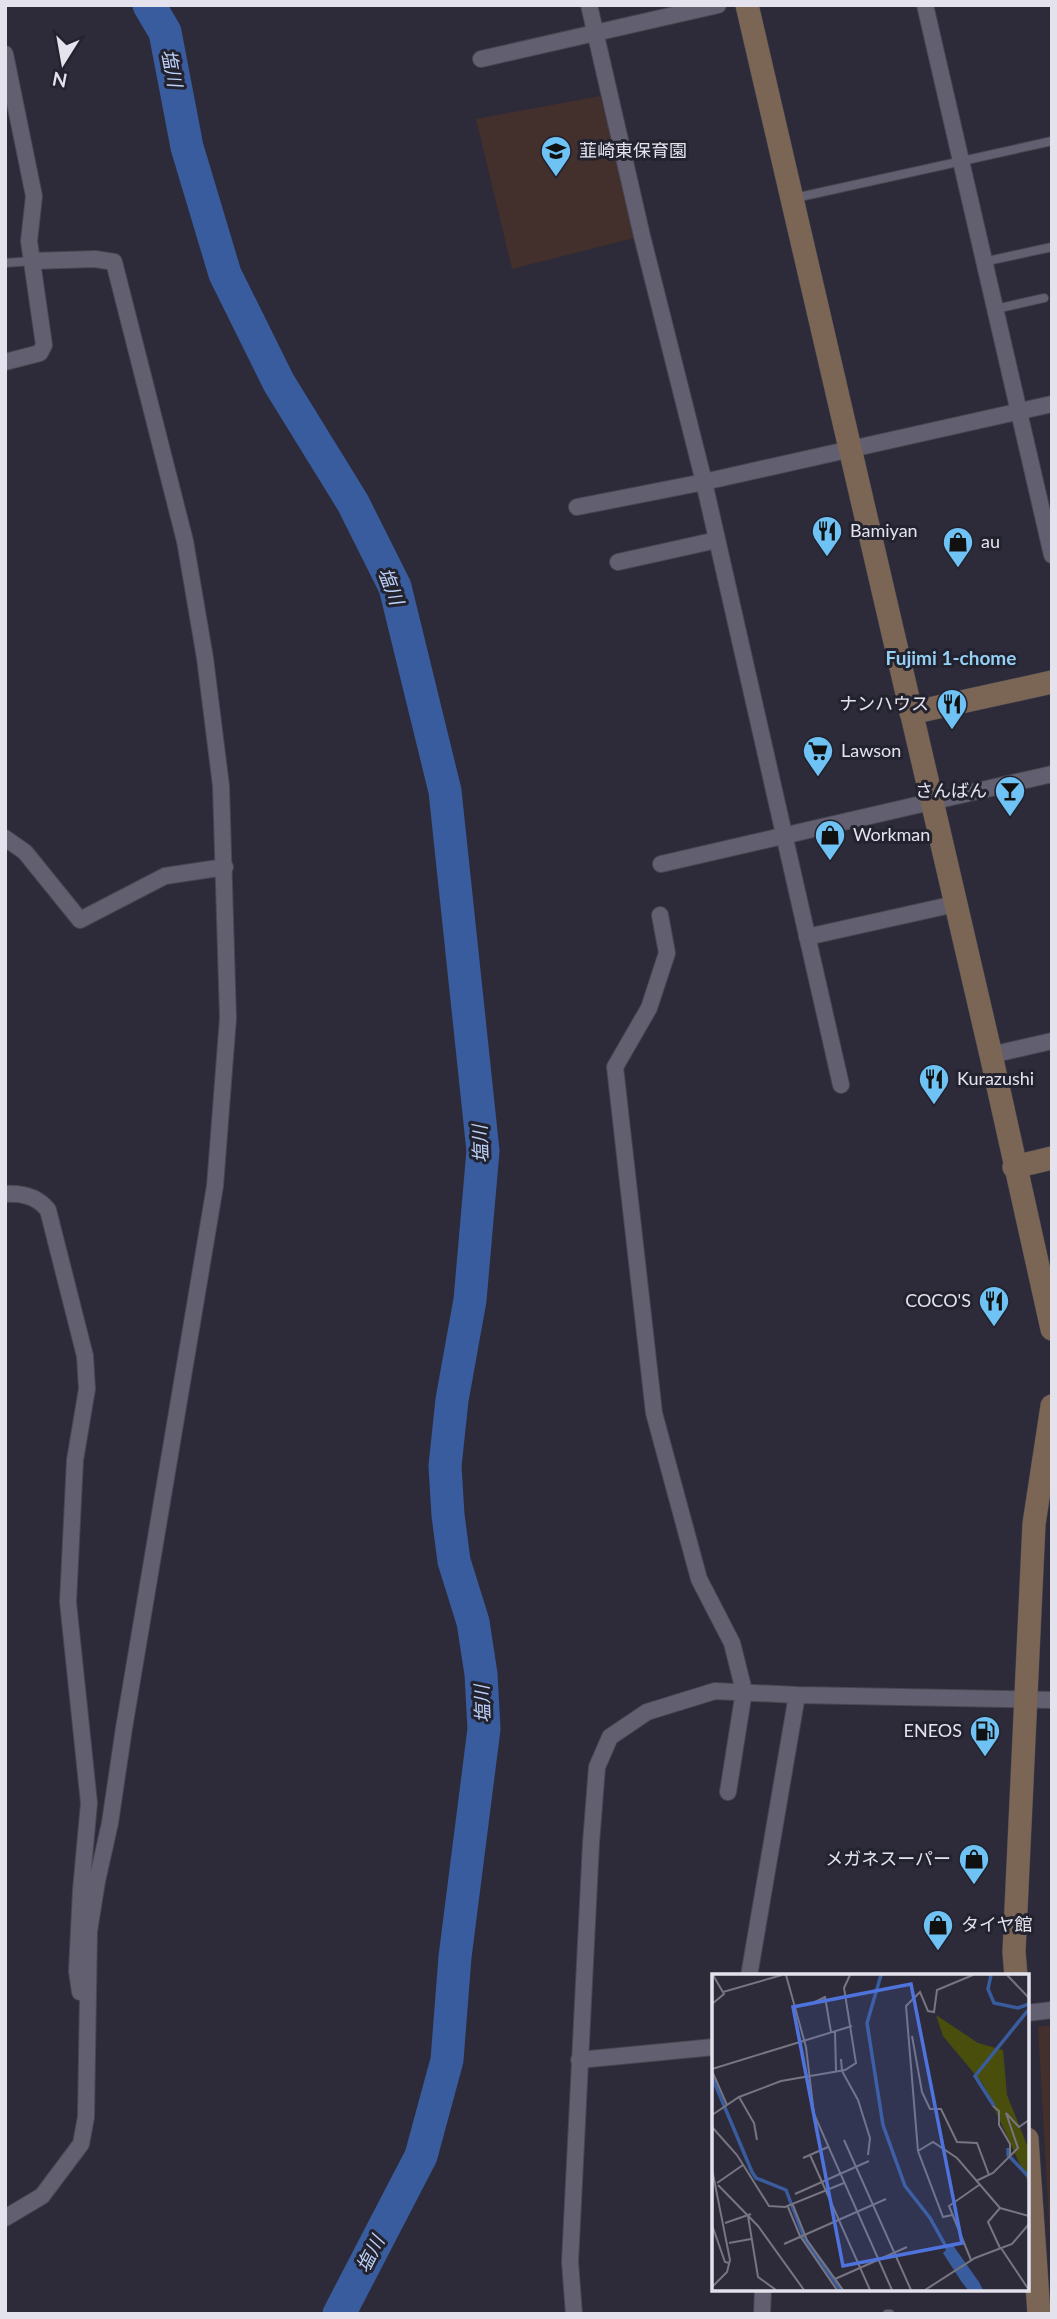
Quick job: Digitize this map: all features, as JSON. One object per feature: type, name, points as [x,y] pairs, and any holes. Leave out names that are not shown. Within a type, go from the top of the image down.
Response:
[{"type":"street","points":[[589,5],[642,236],[704,482],[841,1085]]},
{"type":"street","points":[[481,59],[718,5]]},
{"type":"street","points":[[747,5],[1052,1329]]},
{"type":"street","points":[[925,5],[1052,555]]},
{"type":"street","points":[[5,54],[34,196],[29,241],[44,345],[40,353],[5,362]]},
{"type":"street","points":[[5,2218],[42,2196],[81,2144],[86,2117],[89,1931],[110,1823],[215,1185],[228,1018],[221,786],[205,658],[185,541],[114,262],[95,259],[32,261]]},
{"type":"street","points":[[577,507],[704,482],[1052,404]]},
{"type":"street","points":[[618,562],[717,540]]},
{"type":"street","points":[[911,713],[1052,682]]},
{"type":"street","points":[[661,864],[1052,774]]},
{"type":"street","points":[[5,838],[25,852],[80,920],[165,876],[225,867]]},
{"type":"street","points":[[807,937],[955,904]]},
{"type":"street","points":[[660,915],[667,953],[649,1008],[615,1067],[654,1413],[699,1579],[732,1643],[744,1691],[728,1792]]},
{"type":"street","points":[[991,1055],[1052,1041]]},
{"type":"street","points":[[1014,1167],[1052,1158]]},
{"type":"street","points":[[5,1194],[30,1196],[48,1210],[85,1356],[87,1374],[85,1405],[75,1460],[68,1602],[89,1803],[80,1890],[78,1971],[81,1997],[88,2014]]},
{"type":"street","points":[[1016,1974],[1014,1952],[1034,1524],[1052,1406]]},
{"type":"street","points":[[574,2314],[570,2262],[591,1843],[597,1767],[610,1737],[647,1712],[715,1690],[797,1695],[1052,1700]]},
{"type":"street","points":[[749,1974],[797,1695]]},
{"type":"street","points":[[1029,2013],[1052,2010]]},
{"type":"street","points":[[579,2060],[712,2047]]},
{"type":"street","points":[[1029,2168],[1039,2314]]},
{"type":"street","points":[[762,2314],[763,2291]]},
{"type":"lane","points":[[791,199],[1052,141]]},
{"type":"lane","points":[[984,262],[1052,247]]},
{"type":"lane","points":[[5,263],[32,261]]},
{"type":"lane","points":[[995,310],[1044,298]]},
{"type":"shaded area","name":"韮崎東保育園","points":[[600,96],[638,237],[512,269],[476,119]]},
{"type":"shaded area","points":[[1052,2025],[1052,2273],[1038,2027]]},
{"type":"waterway","name":"塩川","points":[[149,5],[165,32],[187,147],[225,274],[279,383],[353,503],[395,587],[445,791],[483,1151],[470,1300],[452,1400],[445,1466],[454,1561],[473,1622],[481,1674],[484,1729],[455,1957],[447,2060],[421,2156],[339,2314]]},
{"type":"place","name":"韮崎東保育園","points":[[556,178]]},
{"type":"place","name":"Bamiyan","points":[[827,558]]},
{"type":"place","name":"au","points":[[958,569]]},
{"type":"place","name":"ナンハウス","points":[[952,731]]},
{"type":"place","name":"Lawson","points":[[818,778]]},
{"type":"place","name":"さんばん","points":[[1010,818]]},
{"type":"place","name":"Workman","points":[[830,862]]},
{"type":"place","name":"Kurazushi","points":[[934,1106]]},
{"type":"place","name":"COCO'S","points":[[994,1328]]},
{"type":"place","name":"ENEOS","points":[[985,1758]]},
{"type":"place","name":"メガネスーパー","points":[[974,1886]]},
{"type":"place","name":"タイヤ館","points":[[938,1952]]},
{"type":"district","name":"Fujimi 1-chome","points":[[951,658]]}]
